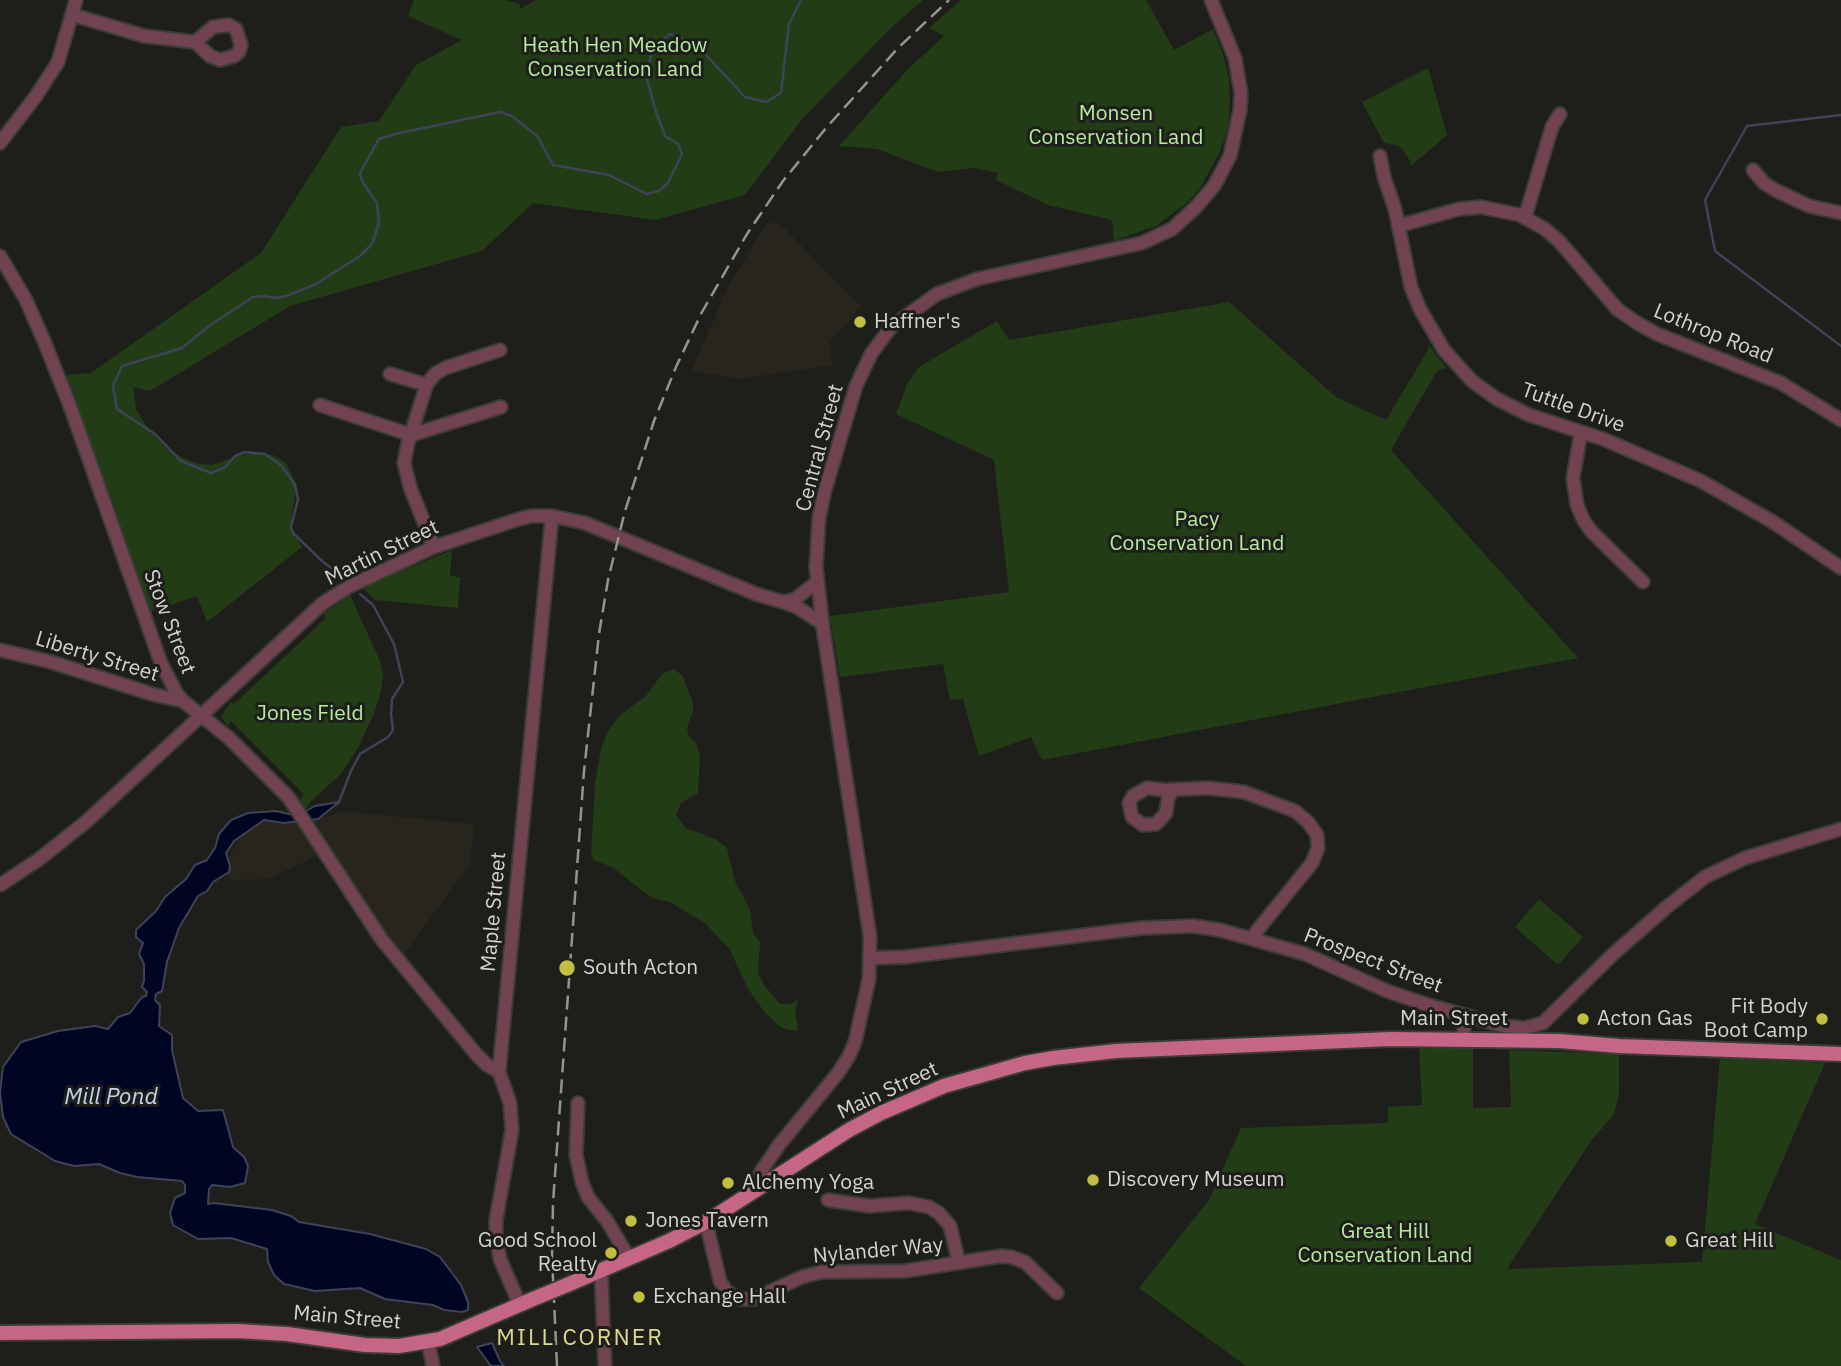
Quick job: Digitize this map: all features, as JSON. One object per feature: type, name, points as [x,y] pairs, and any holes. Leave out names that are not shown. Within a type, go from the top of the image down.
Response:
[{"type":"main road","name":"Main Street","points":[[0,1333],[228,1331],[380,1346],[428,1342],[629,1258],[706,1222],[849,1130],[881,1114],[944,1086],[1025,1063],[1116,1051],[1358,1040],[1540,1041],[1841,1054]]},
{"type":"street","points":[[0,143],[53,70],[76,0]]},
{"type":"street","name":"Central Street","points":[[752,1192],[762,1170],[779,1145],[849,1056],[863,1009],[871,958],[817,582],[819,518],[833,458],[865,364],[891,327],[937,295],[977,279],[1153,239],[1186,217],[1214,186],[1230,156],[1240,110],[1241,93],[1235,58],[1210,0]]},
{"type":"street","points":[[73,15],[144,36],[195,42]]},
{"type":"street","points":[[1525,217],[1552,127],[1560,114]]},
{"type":"street","name":"Tuttle Drive","points":[[1380,156],[1411,287],[1420,309],[1444,350],[1458,368],[1479,387],[1510,407],[1668,465],[1701,481],[1773,522],[1841,568]]},
{"type":"street","points":[[1753,170],[1774,190],[1809,206],[1841,213]]},
{"type":"street","name":"Lothrop Road","points":[[1398,226],[1458,209],[1481,207],[1525,217],[1560,242],[1617,309],[1637,323],[1666,338],[1781,383],[1841,420]]},
{"type":"street","name":"Stow Street","points":[[0,256],[26,300],[44,341],[161,663],[183,701],[202,715],[272,780],[299,810],[355,901],[390,950],[475,1054],[486,1065],[499,1072]]},
{"type":"street","points":[[434,547],[405,472],[405,453],[427,385],[435,374],[445,368],[500,350]]},
{"type":"street","points":[[390,374],[427,385]]},
{"type":"street","points":[[320,405],[411,435],[501,407]]},
{"type":"street","points":[[1581,432],[1573,478],[1584,521],[1643,582]]},
{"type":"street","name":"Martin Street","points":[[0,885],[33,864],[69,835],[323,603],[350,586],[434,547],[517,519],[552,516],[585,523],[756,594],[797,607],[822,624]]},
{"type":"street","name":"Maple Street","points":[[526,1302],[503,1265],[496,1240],[496,1220],[512,1130],[510,1103],[499,1072],[552,516]]},
{"type":"street","points":[[783,602],[795,599],[817,582]]},
{"type":"street","name":"Liberty Street","points":[[0,650],[51,662],[155,695],[183,701]]},
{"type":"street","points":[[1173,790],[1208,788],[1244,792],[1295,811],[1308,822],[1317,835],[1318,848],[1312,863],[1256,932],[1254,939]]},
{"type":"street","points":[[1540,1041],[1539,1024],[1668,906],[1705,877],[1745,858],[1841,829]]},
{"type":"street","name":"Prospect Street","points":[[871,958],[905,957],[1169,926],[1194,926],[1305,954],[1387,991],[1503,1026],[1525,1028],[1539,1024]]},
{"type":"street","points":[[1463,1040],[1465,1015]]},
{"type":"street","points":[[578,1103],[576,1155],[582,1182],[588,1197],[607,1221],[629,1258]]},
{"type":"street","points":[[828,1200],[869,1206],[909,1203],[929,1207],[944,1217],[950,1226],[960,1263]]},
{"type":"street","name":"Nylander Way","points":[[706,1222],[720,1281],[727,1292],[740,1299],[754,1299],[802,1277],[821,1272],[878,1273],[927,1269],[996,1256],[1016,1258],[1028,1265],[1058,1293]]},
{"type":"street","points":[[601,1270],[605,1366]]},
{"type":"street","points":[[428,1342],[433,1366]]},
{"type":"shaded area","points":[[778,222],[861,306],[830,342],[832,365],[740,379],[691,371],[726,291],[766,224]]},
{"type":"shaded area","points":[[340,811],[474,824],[470,864],[403,956],[349,882],[309,818],[331,816]]},
{"type":"shaded area","points":[[270,821],[298,821],[319,855],[268,879],[232,880],[220,871],[247,828]]},
{"type":"green space","name":"Heath Hen Meadow Conservation Land","points":[[414,0],[504,0],[520,4],[520,9],[536,0],[923,0],[895,24],[803,118],[745,195],[655,220],[533,203],[482,251],[290,306],[150,391],[133,387],[136,409],[147,427],[166,447],[183,458],[212,465],[257,452],[273,455],[286,463],[297,485],[291,519],[292,529],[302,547],[207,622],[197,596],[149,612],[64,375],[91,373],[261,253],[341,127],[379,121],[416,65],[462,40],[408,16]]},
{"type":"green space","name":"Monsen Conservation Land","points":[[961,0],[1146,0],[1174,50],[1213,29],[1229,79],[1228,129],[1220,152],[1200,188],[1188,202],[1156,226],[1114,241],[1112,220],[1048,205],[996,180],[998,173],[974,168],[938,172],[877,149],[839,146],[908,69],[944,36],[929,28]]},
{"type":"green space","points":[[1428,68],[1447,135],[1411,166],[1402,149],[1384,143],[1362,102]]},
{"type":"green space","name":"Pacy Conservation Land","points":[[1229,302],[1336,397],[1386,420],[1428,350],[1428,344],[1447,369],[1437,371],[1391,450],[1578,658],[1042,760],[1031,737],[979,756],[963,699],[950,700],[943,664],[840,677],[830,616],[1009,592],[994,460],[896,414],[907,384],[919,367],[997,321],[1009,340]]},
{"type":"green space","points":[[452,550],[450,576],[460,577],[458,608],[375,600],[362,587]]},
{"type":"green space","name":"Jones Field","points":[[350,595],[380,661],[383,675],[381,691],[374,714],[358,748],[341,774],[311,801],[305,811],[298,801],[304,795],[231,721],[227,726],[221,716],[231,702],[234,704],[326,618],[324,613]]},
{"type":"green space","points":[[673,669],[682,675],[693,703],[687,728],[689,736],[697,745],[700,757],[698,793],[681,803],[676,815],[686,828],[717,840],[727,848],[735,881],[750,910],[753,933],[760,942],[758,973],[780,1004],[790,1004],[798,1000],[795,1013],[798,1029],[795,1031],[782,1028],[766,1014],[748,989],[730,950],[706,924],[670,902],[652,898],[612,867],[594,860],[591,854],[595,783],[601,749],[608,731],[620,715],[646,696],[662,674]]},
{"type":"green space","points":[[1539,899],[1583,937],[1558,965],[1515,927]]},
{"type":"green space","name":"Great Hill Conservation Land","points":[[1419,1048],[1473,1048],[1473,1108],[1511,1107],[1509,1050],[1619,1054],[1619,1094],[1614,1114],[1591,1141],[1507,1269],[1702,1262],[1720,1058],[1825,1063],[1755,1224],[1841,1260],[1841,1366],[1246,1366],[1139,1288],[1209,1200],[1241,1128],[1388,1123],[1388,1107],[1422,1105]]},
{"type":"water","name":"Mill Pond","points":[[339,802],[318,819],[284,823],[264,820],[234,841],[226,853],[229,872],[198,896],[179,928],[167,962],[162,991],[156,994],[155,1000],[160,1005],[159,1026],[172,1035],[172,1050],[183,1098],[198,1111],[223,1110],[233,1147],[244,1157],[248,1166],[245,1183],[230,1187],[212,1185],[209,1189],[208,1204],[272,1210],[291,1216],[299,1222],[370,1234],[426,1249],[440,1257],[461,1285],[468,1302],[468,1310],[462,1312],[385,1299],[360,1288],[315,1291],[284,1284],[274,1275],[268,1262],[267,1249],[231,1238],[198,1239],[173,1225],[170,1213],[175,1198],[185,1193],[182,1181],[137,1177],[99,1164],[74,1166],[55,1161],[11,1134],[3,1117],[0,1093],[3,1067],[21,1042],[58,1031],[95,1026],[108,1029],[118,1017],[130,1013],[142,997],[146,996],[147,992],[142,987],[144,964],[139,954],[143,943],[136,937],[136,930],[156,911],[165,897],[186,879],[195,865],[207,860],[215,848],[219,834],[231,820],[248,813],[276,811],[297,816],[315,806]]},
{"type":"water","points":[[492,1343],[504,1366],[491,1366],[477,1347]]},
{"type":"waterway","points":[[344,578],[293,533],[291,527],[298,499],[295,485],[282,466],[265,454],[245,452],[235,456],[224,468],[211,473],[181,461],[155,434],[117,409],[113,386],[122,366],[182,348],[209,326],[253,297],[276,298],[289,295],[316,284],[360,256],[372,244],[379,223],[377,203],[362,181],[360,173],[379,139],[500,112],[512,116],[538,137],[553,165],[609,175],[647,194],[659,191],[668,183],[682,154],[678,144],[665,136],[656,112],[647,79],[652,48],[670,34],[695,43],[745,97],[766,102],[781,93],[789,24],[801,0]]},
{"type":"waterway","points":[[1841,115],[1747,126],[1705,200],[1715,251],[1841,346]]},
{"type":"waterway","points":[[339,802],[360,754],[388,737],[393,730],[392,699],[403,682],[394,644],[373,605],[360,594]]},
{"type":"railway","points":[[557,1366],[552,1257],[553,1203],[584,771],[599,634],[608,580],[625,511],[654,421],[676,367],[702,312],[747,234],[783,181],[826,128],[898,48],[949,0]]},
{"type":"place","name":"Haffner's","points":[[860,322]]},
{"type":"place","name":"South Acton","points":[[567,968]]},
{"type":"place","name":"Acton Gas","points":[[1583,1019]]},
{"type":"place","name":"Fit Body Boot Camp","points":[[1822,1019]]},
{"type":"place","name":"Discovery Museum","points":[[1093,1180]]},
{"type":"place","name":"Alchemy Yoga","points":[[728,1183]]},
{"type":"place","name":"Jones Tavern","points":[[631,1221]]},
{"type":"place","name":"Great Hill","points":[[1671,1241]]},
{"type":"place","name":"Good School Realty","points":[[611,1253]]},
{"type":"place","name":"Exchange Hall","points":[[639,1297]]},
{"type":"district","name":"MILL CORNER","points":[[580,1338]]}]
